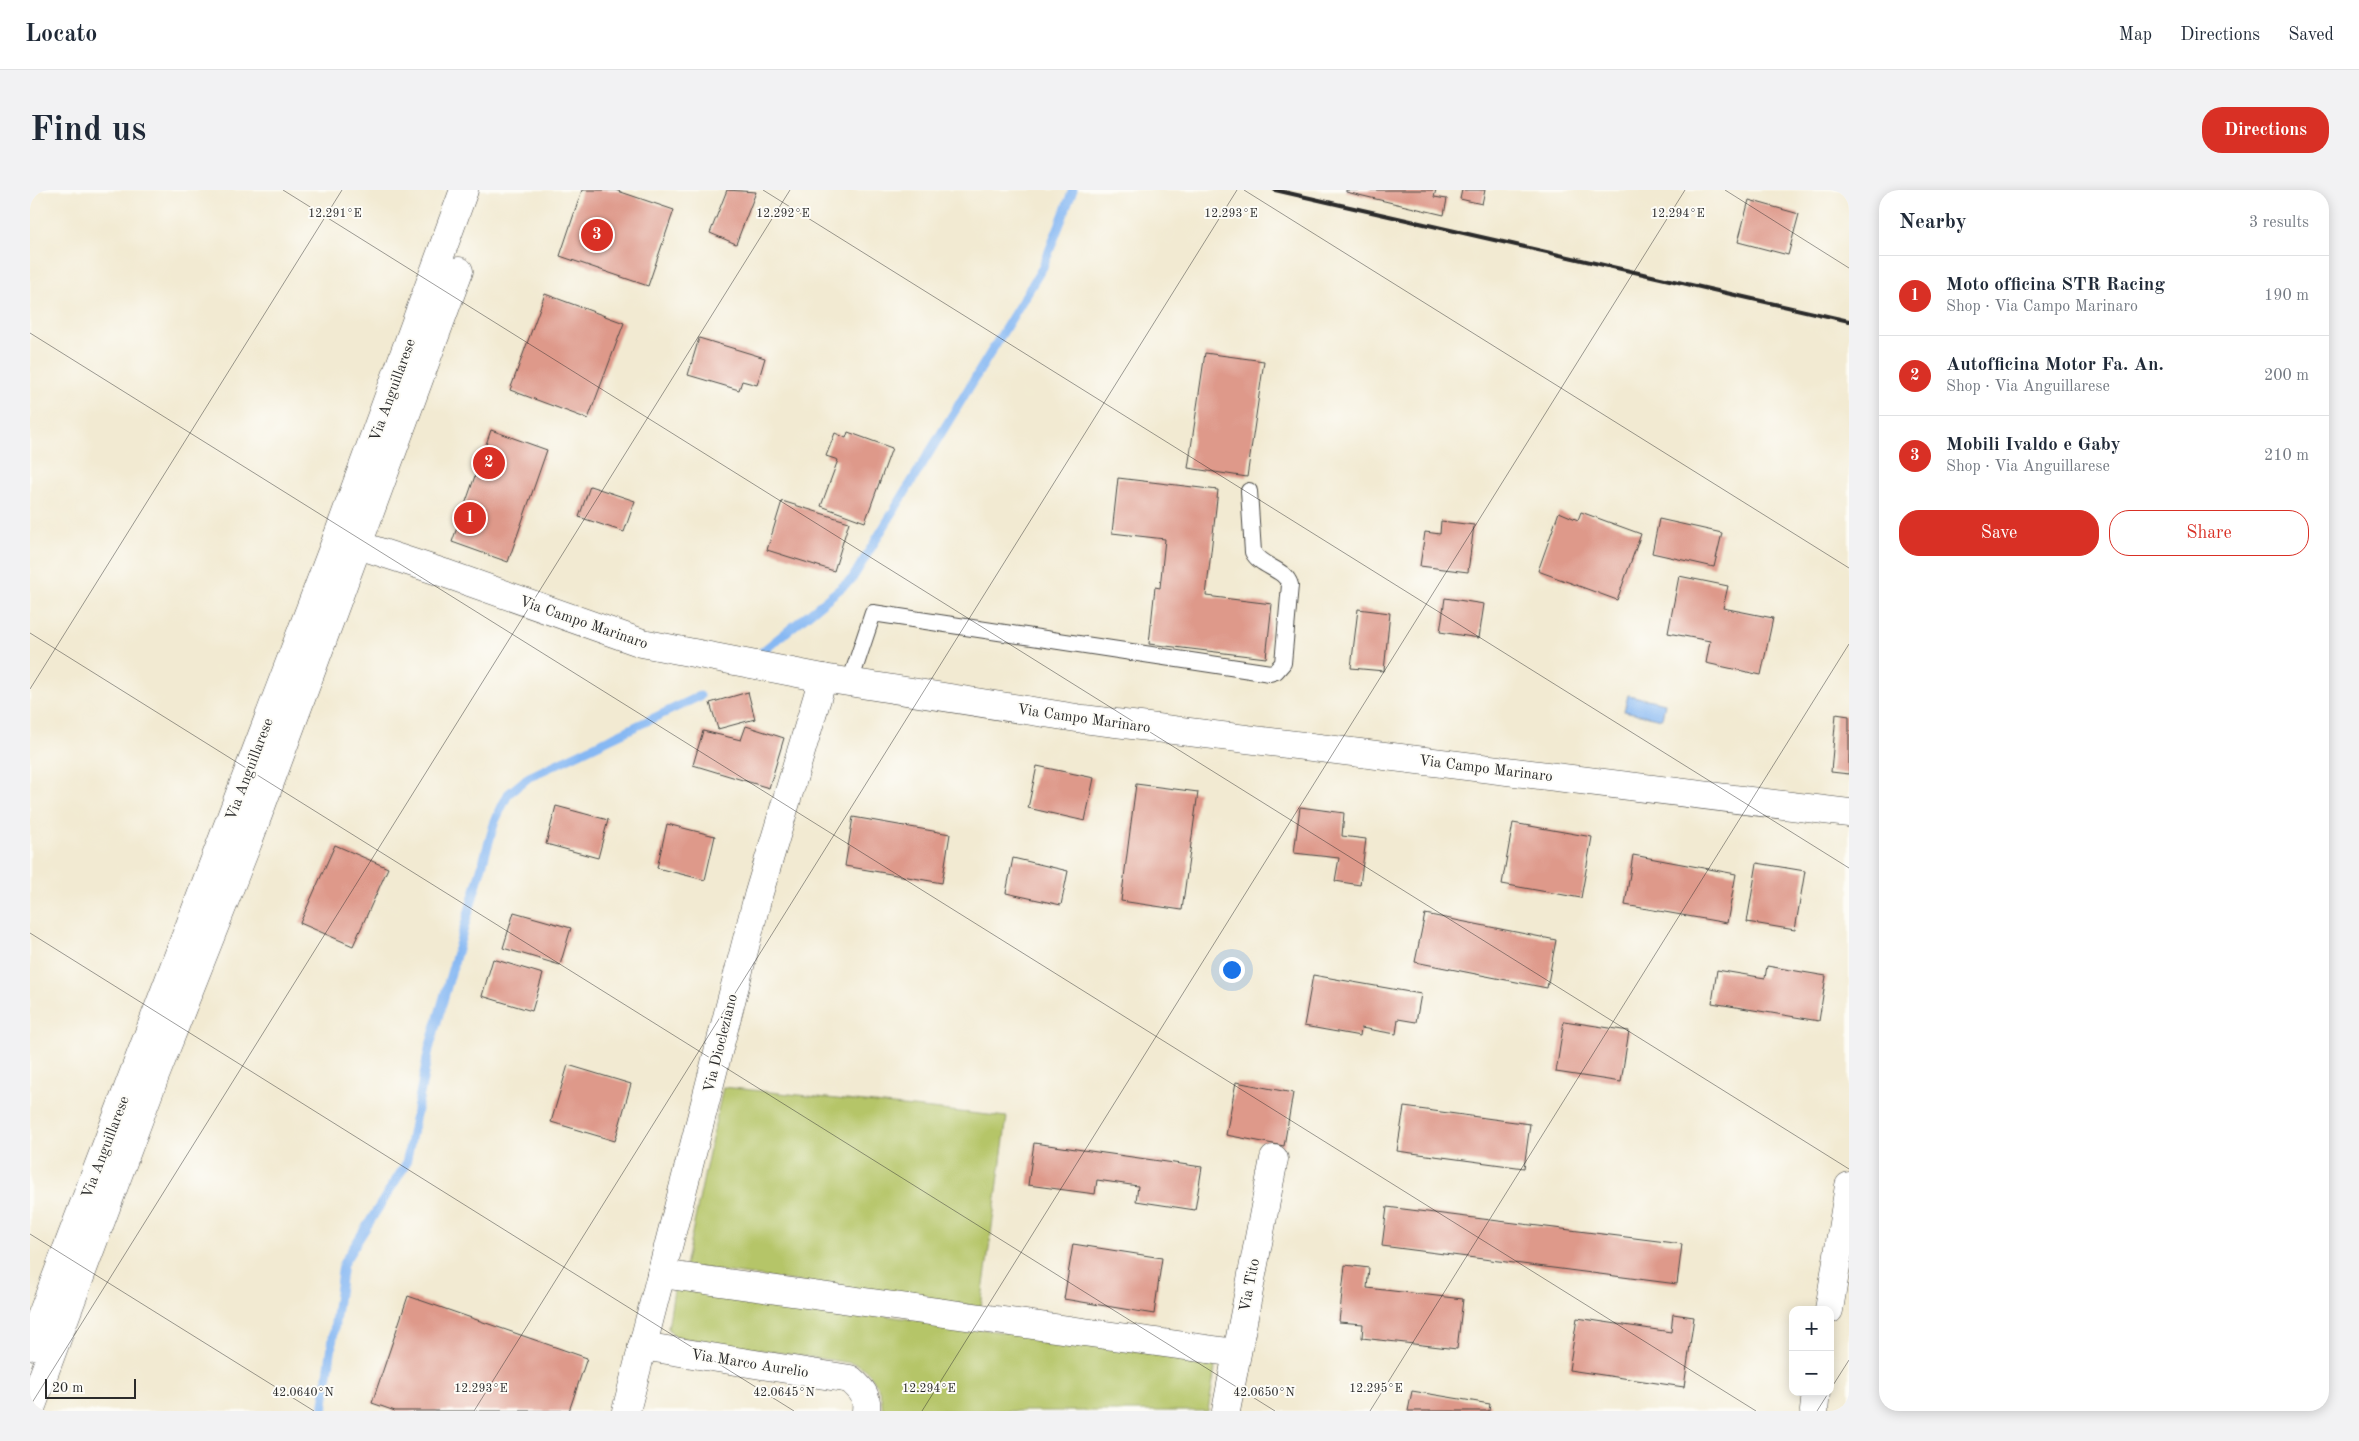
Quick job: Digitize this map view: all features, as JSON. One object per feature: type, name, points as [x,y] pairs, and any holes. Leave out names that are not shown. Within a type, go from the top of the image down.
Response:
[{"type":"street","name":"Via Anguillarese","points":[[30,1346],[347,542],[464,190]]},
{"type":"street","points":[[30,1411],[155,1076],[248,842],[347,542],[459,271]]},
{"type":"street","name":"Via Campo Marinaro","points":[[347,542],[444,573],[642,643],[824,678],[1093,720],[1849,813]]},
{"type":"street","name":"Via Diocleziano","points":[[626,1411],[758,896],[824,678]]},
{"type":"street","name":"Via Tito","points":[[1226,1411],[1274,1159]]},
{"type":"street","points":[[1830,1306],[1845,1244],[1849,1186]]},
{"type":"street","points":[[661,1274],[1236,1353]]},
{"type":"street","name":"Via Marco Aurelio","points":[[642,1346],[850,1379],[862,1390],[867,1401],[866,1411]]},
{"type":"street","points":[[1814,1411],[1816,1396]]},
{"type":"lane","points":[[850,682],[873,613],[1270,673],[1276,671],[1283,663],[1290,585],[1284,575],[1256,558],[1253,552],[1250,491]]},
{"type":"green space","points":[[723,1087],[1007,1117],[981,1307],[685,1266]]},
{"type":"green space","points":[[679,1287],[1211,1361],[1215,1369],[1208,1411],[882,1411],[881,1397],[876,1384],[868,1373],[857,1364],[674,1337],[668,1328],[674,1290]]},
{"type":"water","points":[[1628,695],[1665,703],[1662,719],[1624,711]]},
{"type":"building","points":[[582,190],[615,190],[674,210],[648,286],[560,256]]},
{"type":"building","points":[[727,190],[756,192],[736,244],[710,233]]},
{"type":"building","points":[[1346,190],[1436,190],[1434,197],[1447,199],[1444,215],[1346,192]]},
{"type":"building","points":[[1462,190],[1485,190],[1482,204],[1460,199]]},
{"type":"building","points":[[1749,200],[1799,214],[1788,255],[1738,242]]},
{"type":"building","points":[[545,294],[624,323],[588,419],[510,390]]},
{"type":"building","points":[[699,338],[765,358],[757,385],[742,381],[739,390],[688,375]]},
{"type":"building","points":[[1205,353],[1264,361],[1247,477],[1188,468]]},
{"type":"building","points":[[491,430],[547,450],[508,562],[452,542]]},
{"type":"building","points":[[848,432],[892,448],[865,522],[821,506],[838,460],[826,456],[835,433],[846,438]]},
{"type":"building","points":[[1118,478],[1218,490],[1206,596],[1272,604],[1266,658],[1149,644],[1155,587],[1160,588],[1165,539],[1112,533]]},
{"type":"building","points":[[590,486],[635,501],[624,532],[579,517]]},
{"type":"building","points":[[782,501],[849,522],[834,571],[767,550]]},
{"type":"building","points":[[1559,512],[1578,520],[1581,512],[1641,534],[1617,600],[1538,571]]},
{"type":"building","points":[[1659,519],[1722,533],[1714,567],[1652,553]]},
{"type":"building","points":[[1441,521],[1474,525],[1468,572],[1420,566],[1425,532],[1440,534]]},
{"type":"building","points":[[1679,576],[1728,586],[1723,608],[1773,618],[1761,675],[1706,663],[1710,641],[1668,633]]},
{"type":"building","points":[[1445,598],[1484,604],[1479,638],[1440,632]]},
{"type":"building","points":[[1358,609],[1390,613],[1384,671],[1351,668]]},
{"type":"building","points":[[748,692],[755,719],[718,729],[710,703]]},
{"type":"building","points":[[1836,714],[1849,716],[1849,774],[1831,772]]},
{"type":"building","points":[[746,726],[784,738],[769,788],[693,765],[703,731],[741,740]]},
{"type":"building","points":[[1037,766],[1094,778],[1085,821],[1028,808]]},
{"type":"building","points":[[1136,784],[1198,792],[1182,910],[1121,901]]},
{"type":"building","points":[[556,806],[608,820],[598,858],[546,844]]},
{"type":"building","points":[[1300,807],[1344,813],[1342,836],[1366,839],[1360,885],[1335,881],[1339,858],[1294,853]]},
{"type":"building","points":[[853,817],[950,834],[942,883],[845,866]]},
{"type":"building","points":[[1513,823],[1592,837],[1581,898],[1502,884]]},
{"type":"building","points":[[667,824],[715,836],[705,880],[657,868]]},
{"type":"building","points":[[335,845],[388,868],[353,946],[300,923]]},
{"type":"building","points":[[1633,855],[1736,874],[1727,923],[1625,905]]},
{"type":"building","points":[[1013,858],[1068,871],[1061,905],[1006,893]]},
{"type":"building","points":[[1757,863],[1805,871],[1795,930],[1747,922]]},
{"type":"building","points":[[514,912],[571,928],[560,965],[503,948]]},
{"type":"building","points":[[1425,914],[1556,940],[1547,988],[1415,962]]},
{"type":"building","points":[[493,959],[543,974],[532,1011],[482,996]]},
{"type":"building","points":[[1767,966],[1826,976],[1819,1021],[1712,1003],[1717,970],[1765,978]]},
{"type":"building","points":[[1313,975],[1421,994],[1416,1022],[1398,1019],[1396,1034],[1361,1028],[1360,1036],[1304,1026]]},
{"type":"building","points":[[1564,1021],[1629,1031],[1621,1082],[1556,1072]]},
{"type":"building","points":[[568,1065],[631,1084],[615,1141],[551,1122]]},
{"type":"building","points":[[1236,1082],[1293,1093],[1284,1146],[1226,1135]]},
{"type":"building","points":[[1404,1107],[1530,1124],[1524,1168],[1397,1151]]},
{"type":"building","points":[[1034,1143],[1202,1167],[1195,1210],[1136,1201],[1138,1186],[1097,1180],[1095,1194],[1028,1185]]},
{"type":"building","points":[[1387,1207],[1682,1244],[1677,1284],[1382,1246]]},
{"type":"building","points":[[1073,1244],[1162,1258],[1154,1314],[1064,1299]]},
{"type":"building","points":[[1345,1265],[1369,1268],[1367,1288],[1463,1299],[1457,1349],[1362,1338],[1363,1324],[1339,1322]]},
{"type":"building","points":[[408,1296],[587,1358],[569,1411],[395,1411],[372,1403]]},
{"type":"building","points":[[1673,1314],[1694,1317],[1684,1387],[1569,1370],[1577,1318],[1671,1332]]},
{"type":"building","points":[[1412,1391],[1490,1404],[1489,1411],[1408,1411]]},
{"type":"waterway","points":[[763,651],[852,579],[1043,267],[1073,190]]},
{"type":"waterway","points":[[323,1411],[343,1264],[406,1164],[429,1049],[495,821],[508,794],[529,777],[700,696]]},
{"type":"railway","points":[[1275,190],[1849,321]]},
{"type":"place","name":"Mobili Ivaldo e Gaby","points":[[597,235]]},
{"type":"place","name":"Autofficina Motor Fa. An.","points":[[489,463]]},
{"type":"place","name":"Moto officina STR Racing","points":[[470,518]]}]
